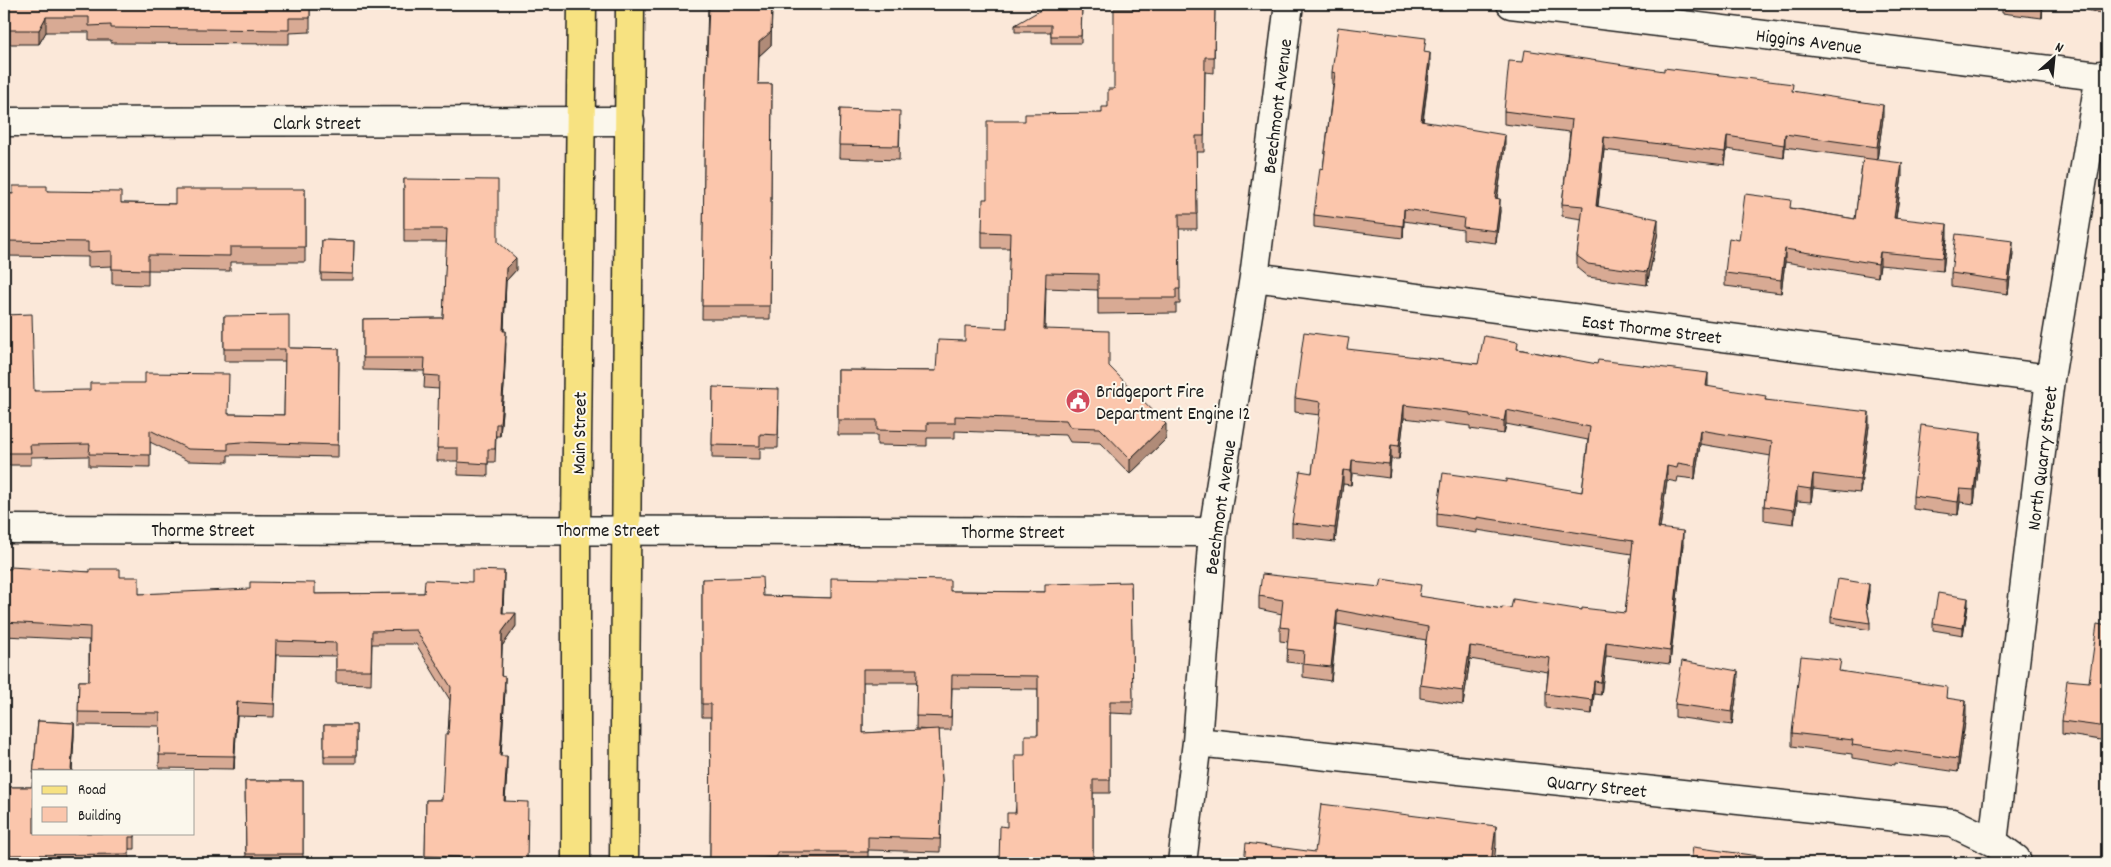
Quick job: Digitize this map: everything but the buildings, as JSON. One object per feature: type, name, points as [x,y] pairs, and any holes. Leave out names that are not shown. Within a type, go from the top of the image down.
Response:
[{"type":"main road","name":"Main Street","points":[[576,863],[576,529],[583,122],[582,4]]},
{"type":"main road","points":[[624,863],[630,4]]},
{"type":"street","name":"Beechmont Avenue","points":[[1182,863],[1196,742],[1213,532],[1254,276],[1289,4]]},
{"type":"street","name":"Higgins Avenue","points":[[1510,4],[2103,76]]},
{"type":"street","name":"North Quarry Street","points":[[1993,842],[2050,379],[2103,76]]},
{"type":"street","name":"Clark Street","points":[[4,122],[630,122]]},
{"type":"street","name":"East Thorme Street","points":[[1254,276],[2050,379]]},
{"type":"street","name":"Thorme Street","points":[[4,528],[1213,532]]},
{"type":"street","name":"Quarry Street","points":[[1196,742],[1953,823],[1993,842],[2016,859],[2017,863]]},
{"type":"place","name":"Bridgeport Fire Department Engine 12","points":[[1078,401]]}]
